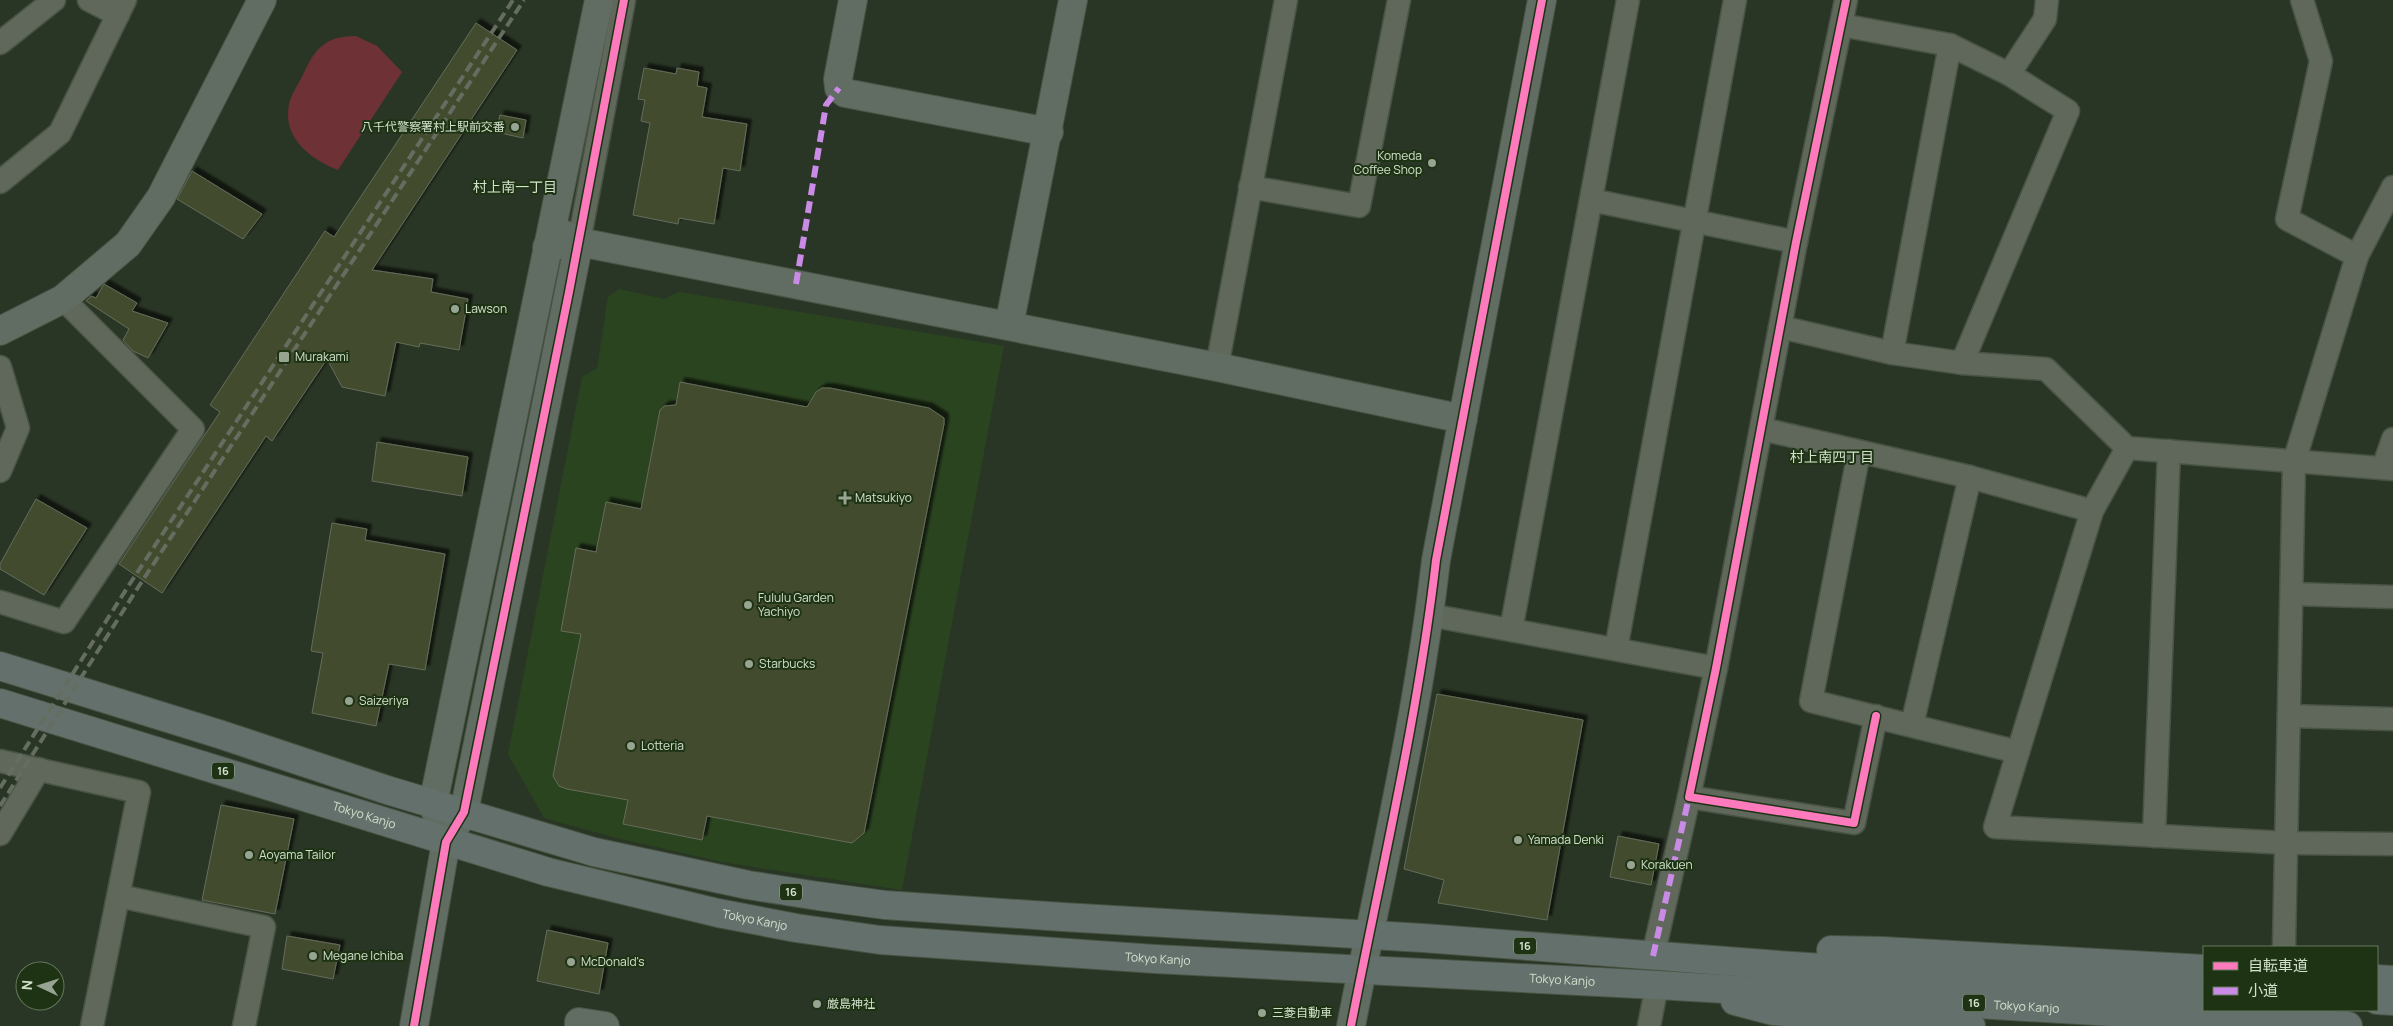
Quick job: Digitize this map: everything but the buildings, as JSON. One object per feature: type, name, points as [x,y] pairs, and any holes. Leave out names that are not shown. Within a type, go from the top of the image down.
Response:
[{"type":"highway","name":"Tokyo Kanjo","points":[[0,666],[219,734],[432,804],[594,852],[748,885],[818,896],[885,905],[1370,935],[1667,957],[2203,992]]},
{"type":"highway","name":"Tokyo Kanjo","points":[[0,703],[548,872],[718,914],[880,940],[970,948],[1362,971],[1669,985],[2348,1026]]},
{"type":"highway","name":"16","points":[[1667,957],[1787,949],[1882,951],[2203,969]]},
{"type":"highway","points":[[2378,979],[2393,980]]},
{"type":"highway","name":"16","points":[[1669,985],[1773,1011],[1831,1020],[1971,1026]]},
{"type":"highway","points":[[2378,1000],[2393,1001]]},
{"type":"street","points":[[0,43],[54,0]]},
{"type":"street","points":[[0,182],[60,133],[122,7],[89,0]]},
{"type":"street","points":[[0,331],[63,299],[128,244],[161,197],[262,0]]},
{"type":"street","points":[[446,842],[432,804],[599,0]]},
{"type":"street","points":[[414,1026],[446,842],[464,812],[579,242],[624,0]]},
{"type":"street","points":[[853,0],[838,79],[839,88],[845,93],[1048,132]]},
{"type":"street","points":[[1009,326],[1073,0]]},
{"type":"street","points":[[1217,367],[1286,0]]},
{"type":"street","points":[[1250,187],[1359,206],[1399,0]]},
{"type":"street","points":[[1351,1026],[1370,935],[1429,615],[1436,560],[1542,0]]},
{"type":"street","points":[[1511,630],[1628,0]]},
{"type":"street","points":[[1616,649],[1735,0]]},
{"type":"street","points":[[1667,957],[1689,797],[1716,668],[1796,242],[1846,0]]},
{"type":"street","points":[[2008,74],[2045,19],[2047,0]]},
{"type":"street","points":[[2302,0],[2321,61],[2286,219],[2358,256]]},
{"type":"street","points":[[1841,26],[1950,44],[2008,74],[2068,111],[1962,363]]},
{"type":"street","points":[[1892,353],[1950,44]]},
{"type":"street","points":[[2284,946],[2294,462],[2358,256],[2393,187]]},
{"type":"street","points":[[1591,200],[1796,242]]},
{"type":"street","points":[[549,237],[1217,367],[1463,419]]},
{"type":"street","points":[[0,602],[64,622],[192,429],[63,299]]},
{"type":"street","points":[[1780,327],[1892,353],[1962,363],[2046,369],[2127,448],[2388,468],[2393,439]]},
{"type":"street","points":[[0,367],[18,428],[0,471]]},
{"type":"street","points":[[1762,429],[1970,477],[2092,511]]},
{"type":"street","points":[[2127,448],[2092,511],[1995,827],[2287,843],[2393,844]]},
{"type":"street","points":[[2154,836],[2169,451]]},
{"type":"street","points":[[1859,452],[1811,701],[2018,752]]},
{"type":"street","points":[[1912,725],[1970,477]]},
{"type":"street","points":[[2292,594],[2393,597]]},
{"type":"street","points":[[1429,615],[1716,668]]},
{"type":"street","points":[[1689,797],[1854,823],[1876,716]]},
{"type":"street","points":[[2289,716],[2393,719]]},
{"type":"street","points":[[0,760],[139,792],[92,1026]]},
{"type":"street","points":[[0,834],[39,769]]},
{"type":"street","points":[[119,896],[264,927],[244,1026]]},
{"type":"street","points":[[1649,1026],[1669,985]]},
{"type":"street","points":[[579,1026],[579,1022],[605,1026]]},
{"type":"shaded area","points":[[356,36],[377,46],[402,72],[338,170],[318,160],[301,146],[290,128],[288,117],[289,105],[316,52],[328,42]]},
{"type":"shaded area","points":[[619,289],[664,299],[679,292],[1004,346],[902,890],[722,862],[617,838],[544,818],[508,754],[582,377],[597,368],[608,297]]},
{"type":"railway","points":[[0,788],[129,585],[513,0]]},
{"type":"railway","points":[[0,806],[137,589],[524,0]]},
{"type":"marked path","points":[[796,284],[826,105],[839,88]]},
{"type":"marked path","points":[[1653,956],[1689,797]]},
{"type":"cycle path","points":[[414,1026],[446,842],[464,812],[569,292],[624,0]]},
{"type":"cycle path","points":[[1351,1026],[1409,736],[1436,560],[1542,0]]},
{"type":"cycle path","points":[[1846,0],[1796,242],[1716,668],[1689,797],[1854,823],[1876,716]]},
{"type":"place","name":"八千代警察署村上駅前交番","points":[[515,127]]},
{"type":"place","name":"Komeda Coffee Shop","points":[[1432,163]]},
{"type":"place","name":"Lawson","points":[[455,309]]},
{"type":"place","name":"Murakami","points":[[284,357]]},
{"type":"place","name":"Matsukiyo","points":[[845,498]]},
{"type":"place","name":"Fululu Garden Yachiyo","points":[[748,605]]},
{"type":"place","name":"Starbucks","points":[[749,664]]},
{"type":"place","name":"Saizeriya","points":[[349,701]]},
{"type":"place","name":"Lotteria","points":[[631,746]]},
{"type":"place","name":"Yamada Denki","points":[[1518,840]]},
{"type":"place","name":"Aoyama Tailor","points":[[249,855]]},
{"type":"place","name":"Korakuen","points":[[1631,865]]},
{"type":"place","name":"Megane Ichiba","points":[[313,956]]},
{"type":"place","name":"McDonald's","points":[[571,962]]},
{"type":"place","name":"厳島神社","points":[[817,1004]]},
{"type":"place","name":"三菱自動車","points":[[1262,1013]]},
{"type":"district","name":"村上南一丁目","points":[[515,187]]},
{"type":"district","name":"村上南四丁目","points":[[1832,457]]}]
